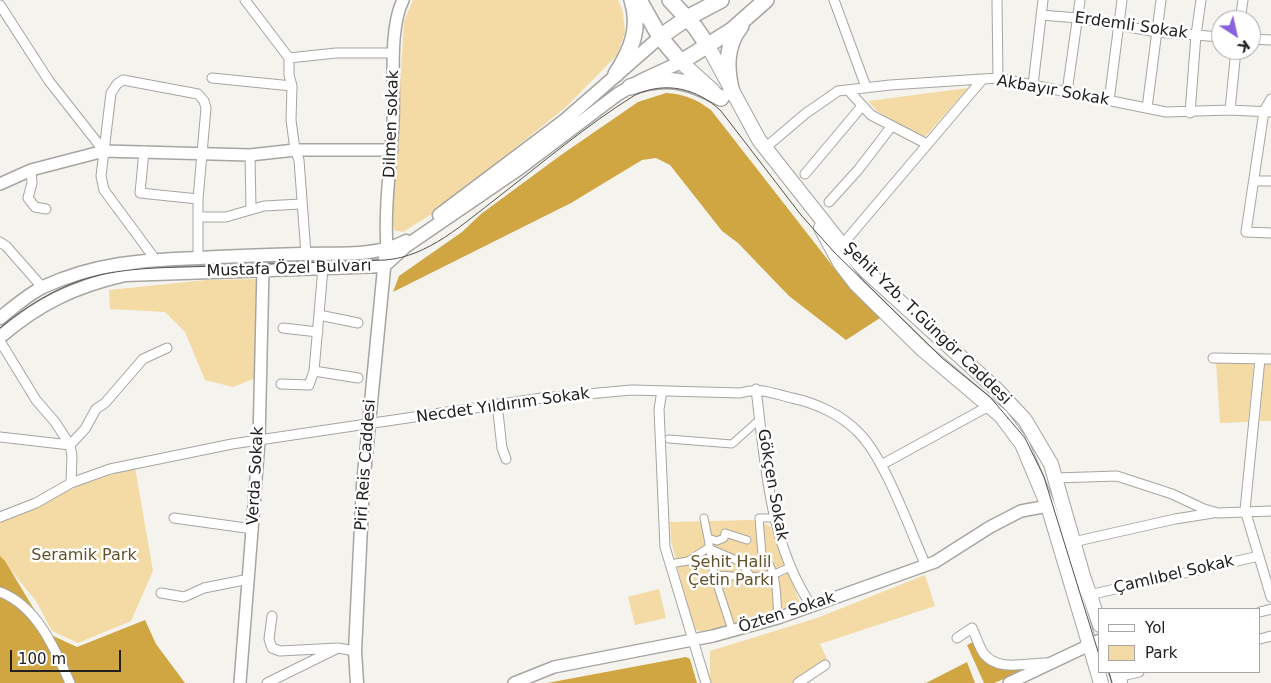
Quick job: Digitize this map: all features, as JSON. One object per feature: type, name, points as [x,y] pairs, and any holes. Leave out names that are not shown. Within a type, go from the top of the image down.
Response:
[{"type":"highway","points":[[616,74],[626,57],[634,36],[635,17],[632,0]]},
{"type":"highway","points":[[639,0],[660,36],[681,62],[708,46],[748,17],[766,0]]},
{"type":"highway","points":[[670,0],[687,18],[708,46]]},
{"type":"highway","points":[[660,36],[687,18],[721,0]]},
{"type":"highway","points":[[630,87],[646,82],[675,80],[727,95],[729,52],[738,31],[748,17]]},
{"type":"main road","name":"Mustafa Özel Bulvarı","points":[[0,318],[27,297],[43,288],[86,270],[113,263],[155,259],[352,253],[387,249],[410,239],[468,191],[564,120],[660,36]]},
{"type":"main road","name":"Şehit Yzb. T.Güngör Caddesi","points":[[708,46],[727,95],[762,144],[842,245],[866,271],[1012,405],[1025,420],[1045,452],[1055,478],[1089,596],[1098,620]]},
{"type":"main road","name":"Mustafa Özel Bulvarı","points":[[0,337],[37,308],[62,294],[91,283],[125,275],[384,266],[406,246],[520,168],[630,87],[681,62]]},
{"type":"main road","points":[[681,62],[727,95]]},
{"type":"main road","name":"Şehit Yzb. T.Güngör Caddesi","points":[[804,196],[840,263],[856,284],[923,350],[1005,421],[1022,444],[1048,506],[1095,643],[1098,663]]},
{"type":"main road","name":"Piri Reis Caddesi","points":[[357,683],[355,651],[363,485],[370,424],[371,391],[387,249]]},
{"type":"street","points":[[245,0],[289,58],[289,75],[292,86],[290,102],[295,150],[299,160],[306,254]]},
{"type":"street","points":[[834,0],[866,88]]},
{"type":"street","points":[[997,0],[998,78]]},
{"type":"street","points":[[1033,85],[1043,0]]},
{"type":"street","points":[[1068,92],[1080,0]]},
{"type":"street","points":[[1109,101],[1122,0]]},
{"type":"street","points":[[1147,108],[1161,0]]},
{"type":"street","points":[[1190,113],[1196,35],[1201,0]]},
{"type":"street","points":[[0,4],[49,81],[104,151]]},
{"type":"street","name":"Dilmen sokak","points":[[387,249],[394,53],[399,4]]},
{"type":"street","name":"Erdemli Sokak","points":[[1041,15],[1119,24],[1157,32],[1211,36]]},
{"type":"street","points":[[289,58],[336,53],[394,53]]},
{"type":"street","points":[[1230,110],[1235,60]]},
{"type":"street","points":[[212,78],[292,86]]},
{"type":"street","name":"Akbayır Sokak","points":[[762,144],[838,91],[998,78],[1166,112],[1190,113],[1230,110],[1267,112]]},
{"type":"street","points":[[155,259],[104,190],[101,176],[111,92],[123,80],[198,94],[204,101],[206,108],[198,199],[198,258]]},
{"type":"street","points":[[842,245],[982,80]]},
{"type":"street","points":[[849,91],[871,115],[927,144]]},
{"type":"street","points":[[1271,98],[1246,232],[1271,233]]},
{"type":"street","points":[[805,174],[862,106]]},
{"type":"street","points":[[829,202],[858,170],[891,127]]},
{"type":"street","points":[[0,184],[31,170],[104,151],[250,155],[295,150],[392,150]]},
{"type":"street","points":[[144,151],[140,193],[198,199]]},
{"type":"street","points":[[250,155],[251,209]]},
{"type":"street","points":[[31,170],[32,183],[28,198],[35,207],[46,209]]},
{"type":"street","points":[[1254,181],[1271,181]]},
{"type":"street","points":[[198,217],[226,217],[264,206],[301,204]]},
{"type":"street","points":[[0,242],[6,246],[43,288]]},
{"type":"street","points":[[281,384],[309,385],[314,371],[323,268]]},
{"type":"street","name":"Verda Sokak","points":[[240,683],[259,441],[263,269]]},
{"type":"street","points":[[319,315],[358,323]]},
{"type":"street","points":[[282,328],[318,332]]},
{"type":"street","points":[[0,341],[36,400],[56,422],[70,445],[72,456],[71,482]]},
{"type":"street","points":[[0,437],[70,445],[81,435],[96,409],[105,403],[143,359],[167,348]]},
{"type":"street","points":[[1213,358],[1271,359]]},
{"type":"street","points":[[1260,358],[1245,510],[1271,597]]},
{"type":"street","points":[[314,371],[358,378]]},
{"type":"street","name":"Necdet Yıldırım Sokak","points":[[0,517],[36,503],[71,482],[110,469],[318,430],[370,424],[497,404],[632,390],[740,393],[756,389],[808,402],[834,414],[858,432],[870,445],[881,465],[926,566]]},
{"type":"street","name":"Gökçen Sokak","points":[[756,389],[775,518],[790,567],[811,605]]},
{"type":"street","points":[[662,391],[658,409],[665,547],[706,683]]},
{"type":"street","points":[[497,404],[502,448],[506,459]]},
{"type":"street","points":[[881,465],[989,406]]},
{"type":"street","points":[[669,439],[732,444],[760,419]]},
{"type":"street","points":[[1055,478],[1117,476],[1172,494],[1204,509],[1218,513]]},
{"type":"street","name":"Özten Sokak","points":[[514,683],[554,666],[694,639],[778,618],[926,566],[1022,511],[1048,506]]},
{"type":"street","points":[[1073,542],[1175,518],[1245,510],[1271,510]]},
{"type":"street","points":[[174,518],[253,529]]},
{"type":"street","points":[[704,518],[714,575],[732,630]]},
{"type":"street","points":[[775,518],[760,518],[762,555],[770,563],[775,574],[778,618]]},
{"type":"street","points":[[708,538],[717,541],[724,538],[725,533],[747,540]]},
{"type":"street","points":[[670,564],[688,560],[708,548]]},
{"type":"street","points":[[708,548],[741,562],[751,576]]},
{"type":"street","name":"Çamlıbel Sokak","points":[[1089,596],[1258,556]]},
{"type":"street","points":[[714,575],[751,576],[775,574],[790,567]]},
{"type":"street","points":[[160,593],[184,597],[204,588],[249,579]]},
{"type":"street","points":[[0,592],[13,597],[34,617],[56,653],[70,683]]},
{"type":"street","points":[[272,616],[269,639],[272,648],[280,651],[338,648],[355,651]]},
{"type":"street","points":[[957,638],[972,628],[984,653],[995,663],[1006,666],[1032,662],[1052,663]]},
{"type":"street","points":[[1009,683],[1095,643]]},
{"type":"street","points":[[267,683],[338,648]]},
{"type":"street","points":[[798,683],[825,665]]},
{"type":"street","points":[[1118,677],[1135,673]]},
{"type":"green space","points":[[413,0],[618,0],[623,12],[625,32],[617,55],[566,107],[438,210],[403,232],[394,230],[392,217],[404,21]]},
{"type":"green space","points":[[968,88],[924,138],[877,111],[868,101]]},
{"type":"green space","points":[[258,279],[256,378],[233,387],[205,380],[185,332],[165,312],[110,309],[109,290],[206,280]]},
{"type":"green space","points":[[1216,361],[1254,362],[1248,422],[1220,423]]},
{"type":"green space","points":[[1264,364],[1271,364],[1271,421],[1260,421]]},
{"type":"green space","name":"Seramik Park","points":[[135,467],[153,571],[131,621],[78,643],[52,631],[36,601],[0,557],[0,521],[13,518],[80,485]]},
{"type":"green space","name":"Şehit Halil Çetin Parkı","points":[[752,520],[770,526],[801,605],[709,633],[696,630],[691,622],[671,540],[670,522]]},
{"type":"green space","points":[[925,575],[935,606],[820,644],[827,659],[794,683],[710,683],[710,651],[817,618]]},
{"type":"green space","points":[[659,589],[666,618],[635,625],[628,597]]},
{"type":"shaded area","points":[[666,93],[690,98],[711,110],[849,287],[880,318],[846,340],[789,296],[738,243],[722,231],[670,165],[656,158],[642,160],[571,203],[393,292],[399,276],[462,232],[481,214],[561,155],[638,102]]},
{"type":"shaded area","points":[[0,556],[5,561],[49,634],[77,647],[145,620],[156,644],[185,683],[0,683]]},
{"type":"shaded area","points":[[975,641],[991,665],[1015,667],[1041,664],[994,683],[984,683],[967,645]]},
{"type":"shaded area","points":[[686,657],[690,659],[697,683],[547,683]]},
{"type":"shaded area","points":[[967,662],[975,683],[926,683]]},
{"type":"tram line","points":[[0,328],[19,313],[51,293],[85,279],[117,272],[165,268],[385,260],[416,253],[431,246],[458,228],[582,132],[635,95],[658,88],[680,89],[691,92],[712,103],[721,111],[801,215],[834,252],[942,358],[990,397],[1025,438],[1044,477],[1098,652]]},
{"type":"tram line","points":[[1109,673],[1112,683]]}]
